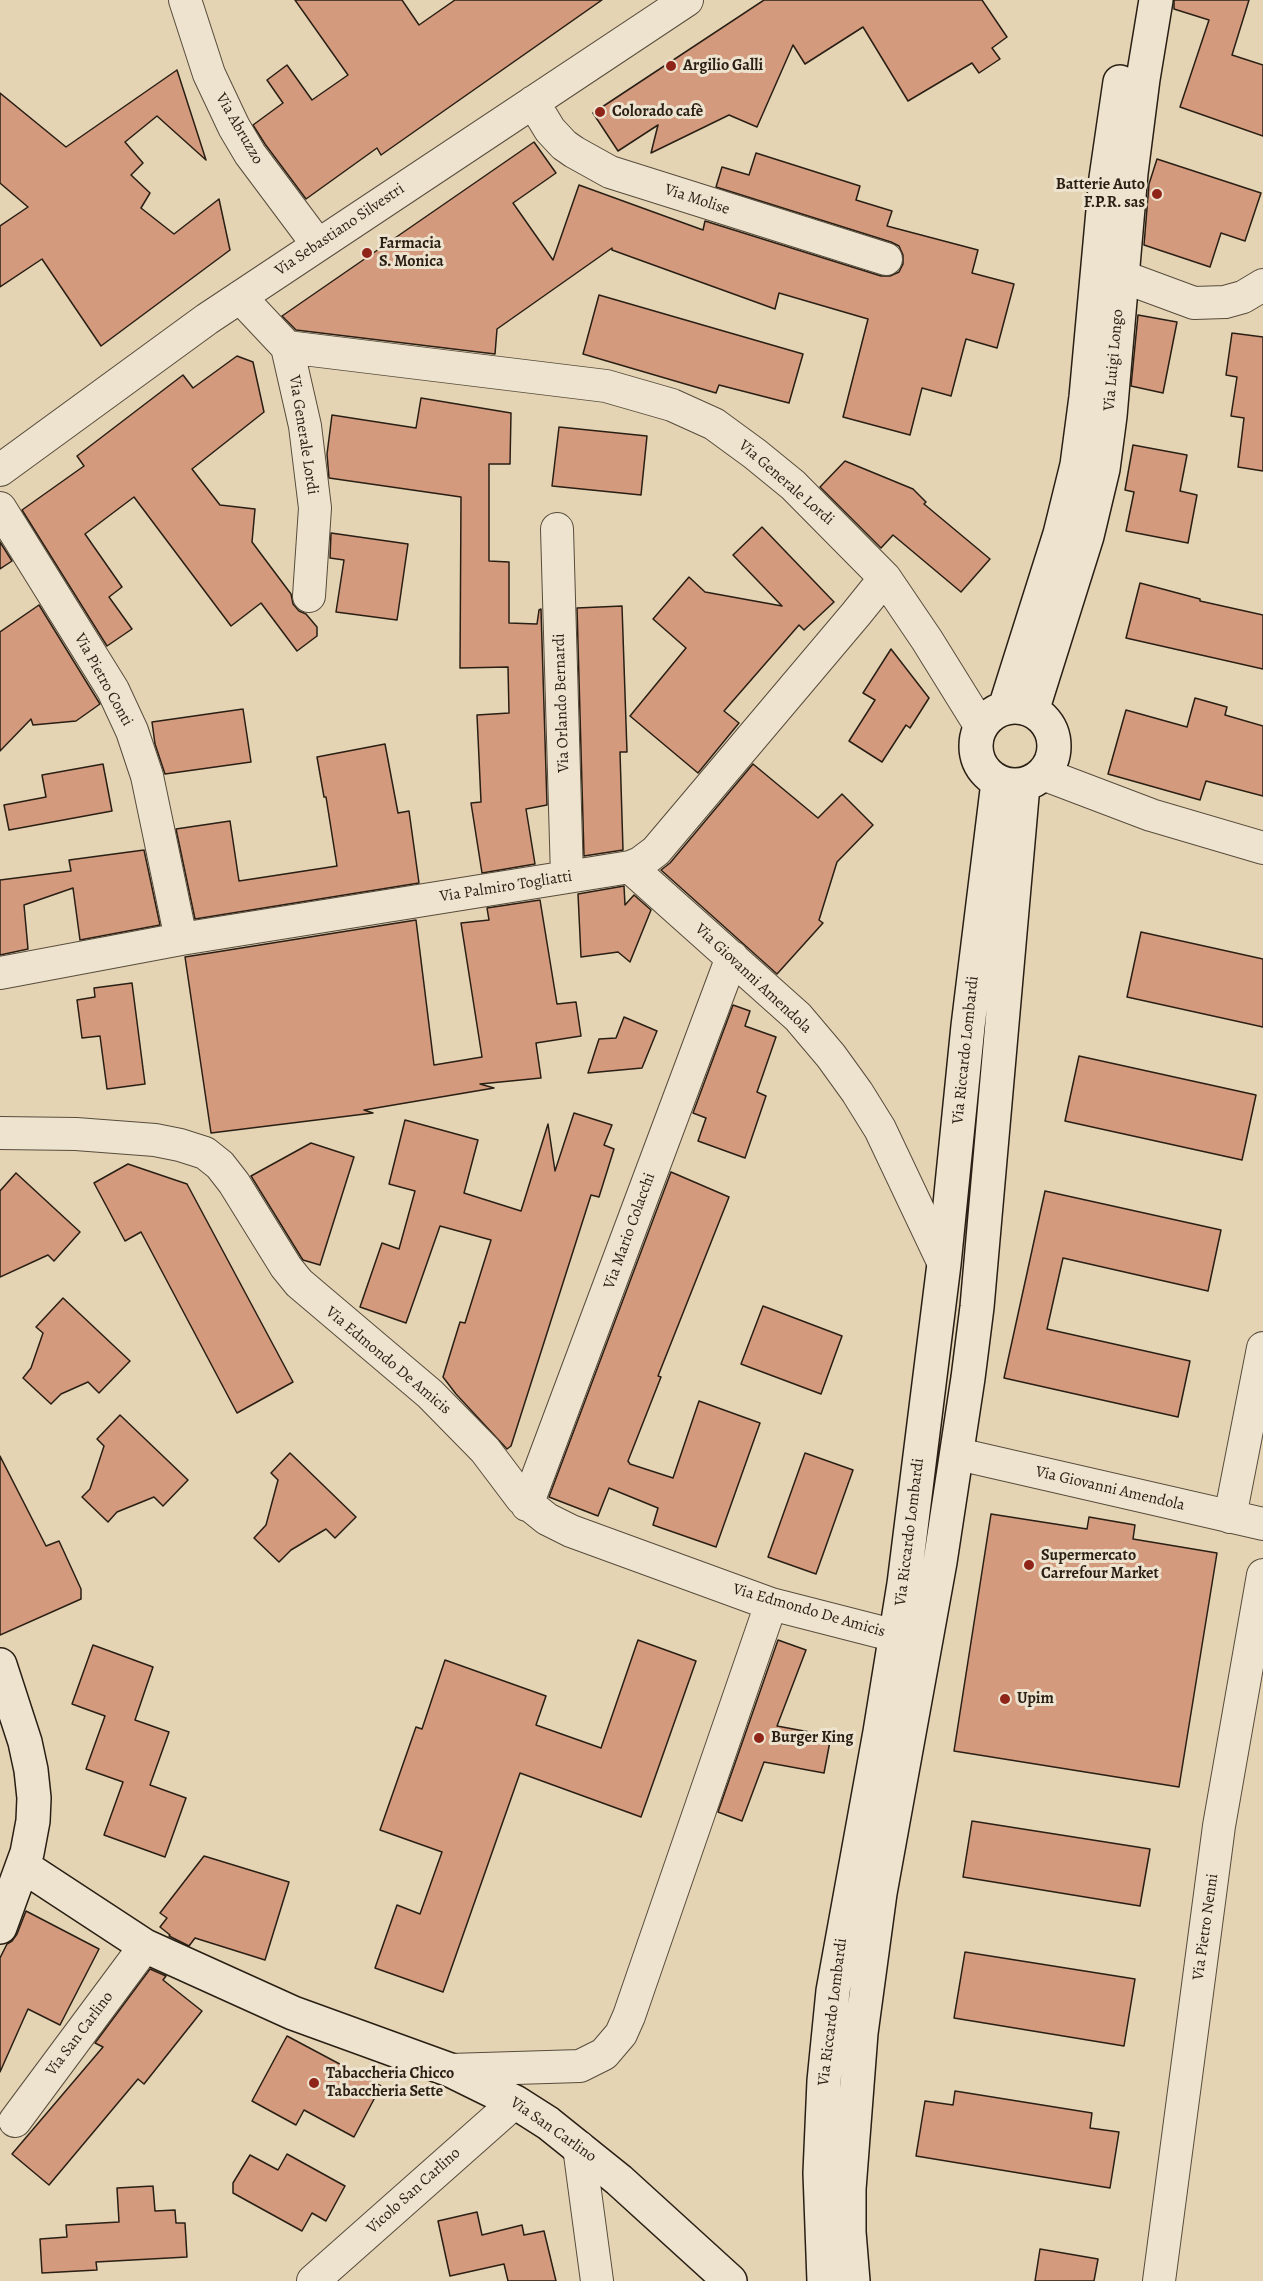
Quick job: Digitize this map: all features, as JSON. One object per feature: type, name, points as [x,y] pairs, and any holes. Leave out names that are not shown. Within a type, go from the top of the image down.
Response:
[{"type":"main road","name":"Via Luigi Longo","points":[[1006,716],[1060,534],[1077,465],[1086,397],[1106,178],[1134,0]]},
{"type":"main road","name":"Via Luigi Longo","points":[[1006,716],[1087,536],[1100,487],[1107,444],[1137,120],[1156,0]]},
{"type":"main road","points":[[1006,716],[1048,725],[1052,735],[1053,755],[1021,780],[987,774],[976,752],[976,739],[1006,716]]},
{"type":"main road","name":"Via Riccardo Lombardi","points":[[824,2281],[820,2173],[824,2081],[832,1991],[896,1636],[944,1264],[968,1026],[1021,780]]},
{"type":"main road","name":"Via Riccardo Lombardi","points":[[853,2281],[849,2232],[849,2168],[867,1981],[884,1871],[958,1454],[977,1307],[1021,780]]},
{"type":"main road","points":[[0,1665],[25,1742],[34,1798],[33,1821],[23,1866],[0,1927]]},
{"type":"main road","name":"Via San Carlino","points":[[23,1866],[145,1946],[293,2013],[450,2070],[515,2102],[579,2147],[620,2180],[730,2281]]},
{"type":"street","name":"Via Abruzzo","points":[[185,0],[209,74],[234,127],[250,154],[318,245]]},
{"type":"street","name":"Via Sebastiano Silvestri","points":[[0,470],[240,297],[533,102],[671,5]]},
{"type":"street","name":"Via Molise","points":[[533,102],[550,130],[564,144],[610,172],[886,259]]},
{"type":"street","points":[[1121,276],[1180,299],[1203,304],[1225,302],[1243,297],[1263,285]]},
{"type":"street","points":[[240,297],[287,347]]},
{"type":"street","name":"Via Generale Lordi","points":[[309,596],[314,498],[305,426],[287,347],[584,382],[627,391],[672,405],[714,424],[776,470],[814,504],[885,578],[927,640],[1006,716]]},
{"type":"street","name":"Via Pietro Conti","points":[[0,508],[113,690],[132,731],[147,776],[181,939]]},
{"type":"street","name":"Via Orlando Bernardi","points":[[557,529],[567,877]]},
{"type":"street","name":"Via Palmiro Togliatti","points":[[0,973],[181,939],[630,867],[649,858],[656,851],[885,578]]},
{"type":"street","points":[[1021,780],[1263,848]]},
{"type":"street","name":"Via Giovanni Amendola","points":[[630,867],[798,1017],[844,1073],[880,1129],[944,1264]]},
{"type":"street","name":"Via Mario Colacchi","points":[[527,1505],[732,957]]},
{"type":"street","name":"Via Edmondo De Amicis","points":[[0,1133],[76,1134],[155,1140],[180,1144],[205,1153],[220,1165],[234,1183],[286,1267],[299,1283],[397,1364],[455,1417],[485,1450],[527,1505],[547,1519],[571,1531],[771,1604],[896,1636]]},
{"type":"street","points":[[1230,1517],[1263,1348]]},
{"type":"street","name":"Via Giovanni Amendola","points":[[958,1454],[1263,1524]]},
{"type":"street","name":"Via Pietro Nenni","points":[[1159,2281],[1219,1826],[1263,1575]]},
{"type":"street","points":[[450,2070],[580,2066],[604,2054],[621,2034],[771,1604]]},
{"type":"street","name":"Via San Carlino","points":[[15,2121],[145,1946]]},
{"type":"street","name":"Vicolo San Carlino","points":[[313,2281],[515,2102]]},
{"type":"street","points":[[579,2147],[597,2281]]},
{"type":"building","points":[[295,0],[402,0],[419,25],[455,0],[602,0],[381,155],[377,148],[306,199],[253,125],[283,103],[267,80],[287,65],[312,100],[348,75]]},
{"type":"building","points":[[764,0],[982,0],[1007,37],[992,48],[1000,59],[979,73],[972,63],[908,101],[863,27],[805,64],[793,45],[757,127],[729,115],[651,153],[658,125],[618,151],[593,113]]},
{"type":"building","points":[[1174,0],[1249,0],[1232,55],[1263,65],[1263,136],[1180,107],[1209,20],[1174,9]]},
{"type":"building","points":[[177,70],[206,160],[157,116],[125,142],[143,163],[131,175],[150,193],[141,208],[174,234],[219,199],[230,250],[101,346],[42,259],[0,287],[0,226],[28,207],[0,183],[0,93],[66,147]]},
{"type":"building","points":[[534,142],[556,173],[513,203],[553,260],[579,185],[703,230],[705,221],[881,276],[890,276],[899,272],[903,264],[903,255],[899,246],[891,242],[716,187],[722,167],[749,175],[756,153],[860,186],[856,200],[892,211],[887,226],[978,250],[972,273],[1014,284],[997,348],[966,339],[951,396],[922,388],[910,435],[843,417],[868,319],[779,293],[775,309],[612,250],[612,248],[497,329],[495,354],[296,330],[282,316]]},
{"type":"building","points":[[1157,159],[1261,193],[1245,241],[1221,233],[1210,267],[1144,245],[1149,184]]},
{"type":"building","points":[[599,295],[803,354],[789,403],[719,385],[716,393],[583,354]]},
{"type":"building","points":[[1138,315],[1177,322],[1163,393],[1131,386]]},
{"type":"building","points":[[1232,333],[1263,337],[1263,471],[1238,467],[1244,418],[1231,416],[1237,377],[1226,375]]},
{"type":"building","points":[[237,356],[253,362],[264,412],[192,469],[220,505],[255,509],[252,542],[291,594],[293,604],[317,627],[317,636],[297,651],[261,603],[231,626],[134,497],[85,534],[122,587],[109,597],[132,629],[107,646],[22,510],[84,466],[77,456],[183,375],[193,388]]},
{"type":"building","points":[[421,398],[511,413],[510,464],[489,464],[489,561],[509,562],[509,623],[537,624],[541,609],[547,805],[526,809],[535,864],[482,873],[471,803],[481,802],[477,715],[509,713],[508,667],[460,668],[461,497],[329,478],[327,454],[332,415],[416,428]]},
{"type":"building","points":[[559,427],[647,436],[641,495],[552,486]]},
{"type":"building","points":[[1133,445],[1187,455],[1180,491],[1197,495],[1188,543],[1126,531],[1134,492],[1125,490]]},
{"type":"building","points":[[845,461],[913,489],[926,502],[924,504],[990,559],[961,592],[893,535],[881,548],[820,487]]},
{"type":"building","points":[[762,527],[834,602],[804,630],[799,625],[724,711],[739,723],[698,773],[630,716],[686,648],[653,619],[689,577],[705,592],[782,606],[733,555]]},
{"type":"building","points":[[331,533],[408,544],[397,620],[336,612],[344,560],[330,558]]},
{"type":"building","points":[[0,542],[12,561],[0,569]]},
{"type":"building","points":[[1140,583],[1200,599],[1200,601],[1263,615],[1263,669],[1126,638]]},
{"type":"building","points":[[39,605],[100,704],[76,721],[33,725],[31,719],[0,751],[0,632]]},
{"type":"building","points":[[622,606],[627,752],[620,752],[623,850],[584,856],[577,608]]},
{"type":"building","points":[[891,649],[929,698],[910,728],[906,725],[882,762],[849,741],[875,700],[863,693]]},
{"type":"building","points":[[1195,698],[1227,707],[1225,715],[1263,726],[1263,796],[1206,781],[1200,800],[1108,774],[1126,710],[1187,727]]},
{"type":"building","points":[[243,709],[251,762],[165,774],[155,744],[152,722]]},
{"type":"building","points":[[385,744],[398,813],[409,811],[419,883],[195,919],[176,829],[230,821],[239,881],[337,866],[317,757]]},
{"type":"building","points":[[103,764],[112,811],[9,830],[4,805],[46,797],[42,775]]},
{"type":"building","points":[[753,764],[818,818],[842,794],[873,825],[837,862],[819,920],[823,923],[777,974],[661,870],[670,863]]},
{"type":"building","points":[[144,850],[160,925],[80,940],[73,888],[24,905],[28,949],[0,955],[0,880],[71,871],[69,860]]},
{"type":"building","points":[[624,886],[625,905],[634,895],[651,910],[630,962],[618,952],[581,957],[578,894]]},
{"type":"building","points":[[540,900],[557,1004],[576,1002],[581,1036],[536,1043],[541,1078],[480,1084],[494,1088],[364,1110],[373,1113],[211,1133],[185,957],[416,920],[434,1065],[482,1057],[461,923],[489,920],[487,908]]},
{"type":"building","points":[[1141,932],[1263,959],[1263,1027],[1127,997]]},
{"type":"building","points":[[132,983],[145,1084],[107,1089],[100,1036],[82,1038],[77,1000],[95,997],[94,988]]},
{"type":"building","points":[[733,1005],[750,1011],[745,1026],[776,1037],[757,1092],[766,1096],[745,1158],[698,1141],[706,1118],[693,1113]]},
{"type":"building","points":[[624,1017],[657,1031],[642,1068],[588,1073],[599,1039],[616,1038]]},
{"type":"building","points":[[1079,1056],[1256,1095],[1242,1160],[1065,1121]]},
{"type":"building","points":[[574,1113],[612,1125],[604,1145],[614,1149],[599,1197],[591,1195],[511,1446],[507,1449],[443,1377],[460,1322],[465,1323],[491,1240],[440,1226],[406,1323],[360,1307],[382,1243],[399,1249],[415,1191],[389,1184],[405,1120],[478,1140],[464,1193],[521,1211],[548,1124],[555,1171]]},
{"type":"building","points":[[311,1143],[354,1157],[320,1265],[303,1260],[251,1176]]},
{"type":"building","points":[[128,1164],[187,1184],[293,1382],[237,1413],[141,1232],[125,1241],[94,1183]]},
{"type":"building","points":[[671,1172],[729,1197],[658,1376],[661,1377],[628,1461],[630,1464],[673,1478],[699,1401],[760,1423],[716,1547],[653,1525],[658,1508],[609,1488],[598,1516],[549,1497]]},
{"type":"building","points":[[16,1173],[80,1232],[54,1261],[48,1255],[0,1277],[0,1191]]},
{"type":"building","points":[[1045,1191],[1221,1230],[1208,1291],[1063,1258],[1047,1329],[1190,1361],[1178,1417],[1004,1378]]},
{"type":"building","points":[[63,1298],[130,1361],[99,1393],[88,1382],[61,1394],[51,1404],[23,1378],[31,1368],[43,1333],[36,1327]]},
{"type":"building","points":[[763,1306],[842,1336],[821,1394],[741,1364]]},
{"type":"building","points":[[120,1415],[188,1480],[163,1506],[154,1497],[117,1512],[108,1522],[82,1497],[90,1489],[104,1446],[97,1439]]},
{"type":"building","points":[[290,1453],[356,1517],[335,1538],[326,1529],[291,1550],[279,1562],[254,1538],[266,1525],[278,1480],[271,1473]]},
{"type":"building","points":[[805,1453],[853,1470],[816,1574],[768,1557]]},
{"type":"building","points":[[0,1456],[46,1546],[59,1541],[81,1589],[81,1599],[0,1635]]},
{"type":"building","points":[[991,1514],[1087,1529],[1089,1517],[1135,1525],[1133,1539],[1217,1553],[1179,1787],[954,1751]]},
{"type":"building","points":[[638,1640],[696,1661],[641,1817],[520,1773],[443,1992],[375,1968],[397,1905],[420,1914],[442,1852],[380,1830],[416,1727],[422,1729],[445,1660],[546,1696],[536,1725],[601,1748]]},
{"type":"building","points":[[778,1640],[806,1650],[777,1726],[831,1736],[824,1773],[764,1762],[742,1821],[718,1812]]},
{"type":"building","points":[[93,1645],[153,1667],[135,1720],[169,1732],[150,1785],[186,1798],[165,1857],[104,1835],[123,1782],[86,1769],[105,1716],[72,1704]]},
{"type":"building","points":[[972,1821],[1150,1849],[1140,1906],[963,1877]]},
{"type":"building","points":[[204,1856],[289,1882],[265,1960],[195,1938],[189,1946],[169,1936],[160,1927],[167,1918],[160,1913]]},
{"type":"building","points":[[26,1911],[99,1949],[60,2025],[28,2009],[0,2072],[0,1958],[7,1944],[17,1934]]},
{"type":"building","points":[[965,1952],[1135,1979],[1124,2046],[954,2018]]},
{"type":"building","points":[[150,1969],[166,1976],[163,1980],[202,2011],[144,2084],[138,2079],[49,2185],[12,2154],[103,2047],[95,2043]]},
{"type":"building","points":[[287,2036],[381,2086],[354,2137],[304,2110],[296,2125],[252,2101]]},
{"type":"building","points":[[955,2091],[1092,2113],[1090,2128],[1119,2132],[1110,2188],[916,2156],[925,2101],[953,2105]]},
{"type":"building","points":[[287,2154],[345,2186],[326,2221],[312,2213],[302,2231],[233,2193],[233,2183],[250,2155],[278,2170]]},
{"type":"building","points":[[153,2186],[155,2211],[175,2210],[176,2223],[185,2223],[187,2257],[96,2262],[97,2270],[42,2273],[40,2239],[67,2237],[66,2225],[119,2222],[117,2188]]},
{"type":"building","points":[[477,2212],[482,2235],[522,2225],[524,2235],[544,2231],[556,2281],[508,2281],[504,2264],[450,2276],[438,2221]]},
{"type":"building","points":[[1040,2249],[1098,2259],[1094,2281],[1035,2281]]},
{"type":"place","name":"Argilio Galli","points":[[671,66]]},
{"type":"place","name":"Colorado cafè","points":[[600,112]]},
{"type":"place","name":"Batterie Auto F.P.R. sas","points":[[1157,194]]},
{"type":"place","name":"Farmacia S. Monica","points":[[367,253]]},
{"type":"place","name":"Supermercato Carrefour Market","points":[[1029,1565]]},
{"type":"place","name":"Upim","points":[[1005,1699]]},
{"type":"place","name":"Burger King","points":[[759,1738]]},
{"type":"place","name":"Tabaccheria Chicco Tabaccheria Sette","points":[[314,2083]]}]
